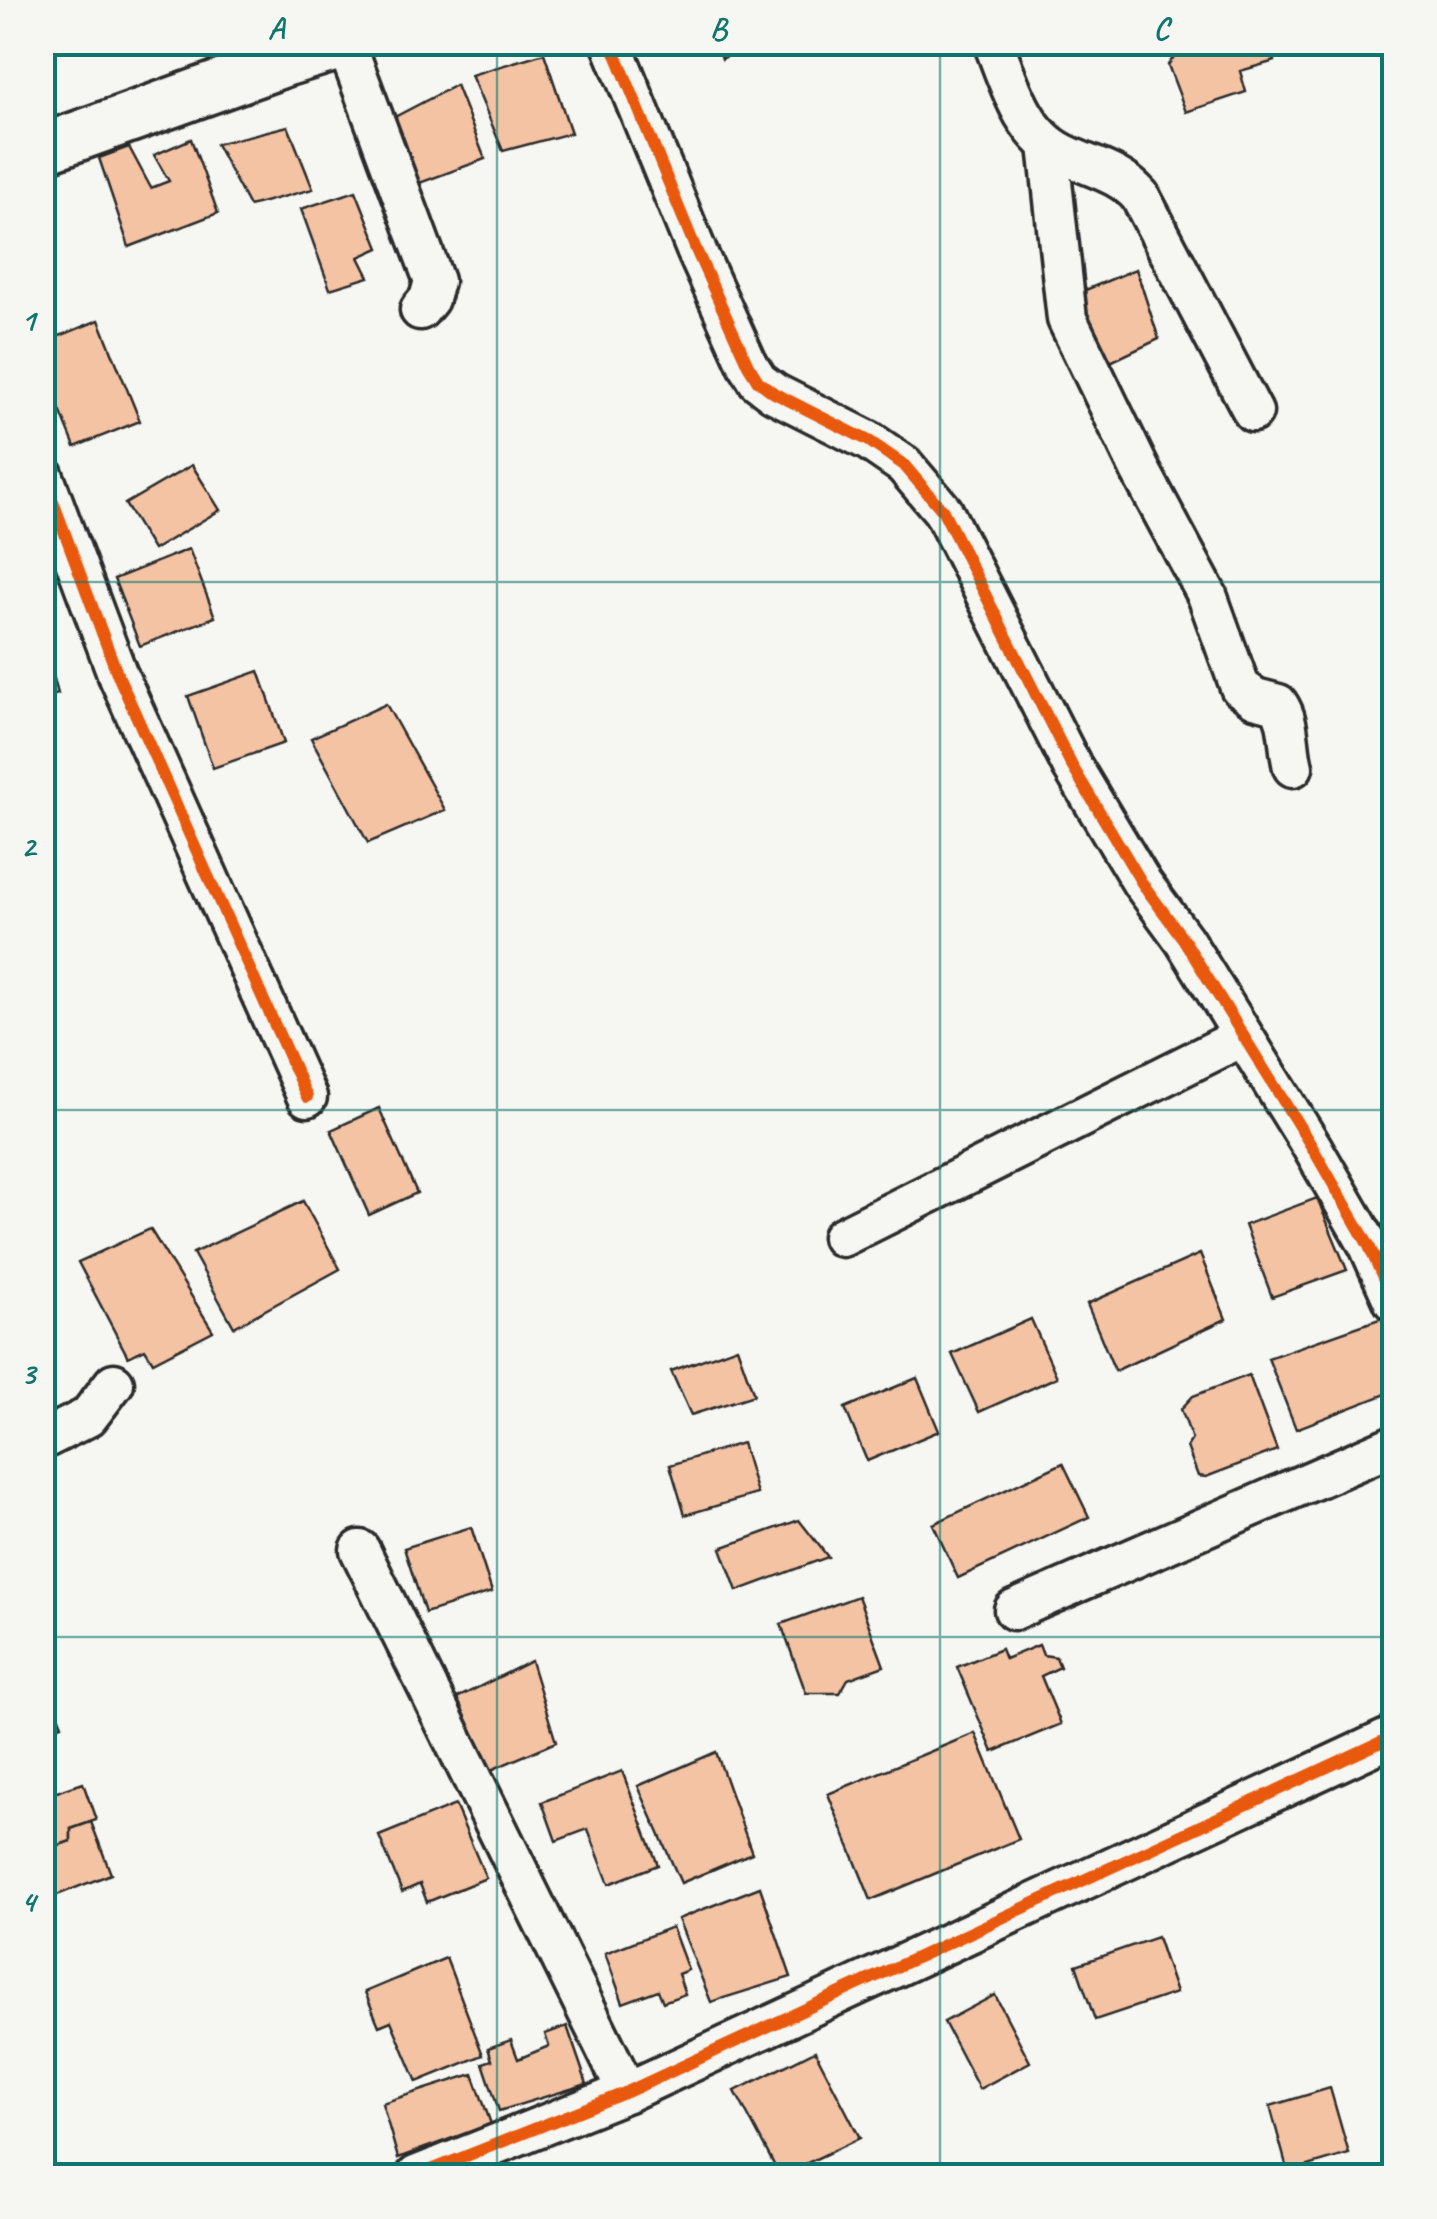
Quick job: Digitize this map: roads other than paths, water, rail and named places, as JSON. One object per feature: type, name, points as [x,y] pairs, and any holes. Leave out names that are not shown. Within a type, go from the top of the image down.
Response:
[{"type":"street","points":[[611,42],[748,366],[774,394],[869,441],[904,465],[943,511],[1081,782],[1142,884],[1184,940],[1312,1147],[1382,1241],[1394,1302]]},
{"type":"street","points":[[992,42],[1023,112],[1048,145],[1110,172],[1140,196],[1253,412]]},
{"type":"street","points":[[42,149],[283,52],[348,43],[434,280],[429,300],[420,310]]},
{"type":"street","points":[[1048,145],[1067,319],[1140,470],[1207,595],[1240,687],[1255,698],[1278,704],[1288,718],[1293,767]]},
{"type":"street","points":[[42,472],[117,673],[307,1097]]},
{"type":"street","points":[[842,1237],[1242,1037]]},
{"type":"street","points":[[42,1440],[88,1417],[114,1383]]},
{"type":"street","points":[[1014,1610],[1394,1445]]},
{"type":"street","points":[[360,1550],[627,2092]]},
{"type":"street","points":[[416,2176],[627,2092],[1394,1736]]}]
